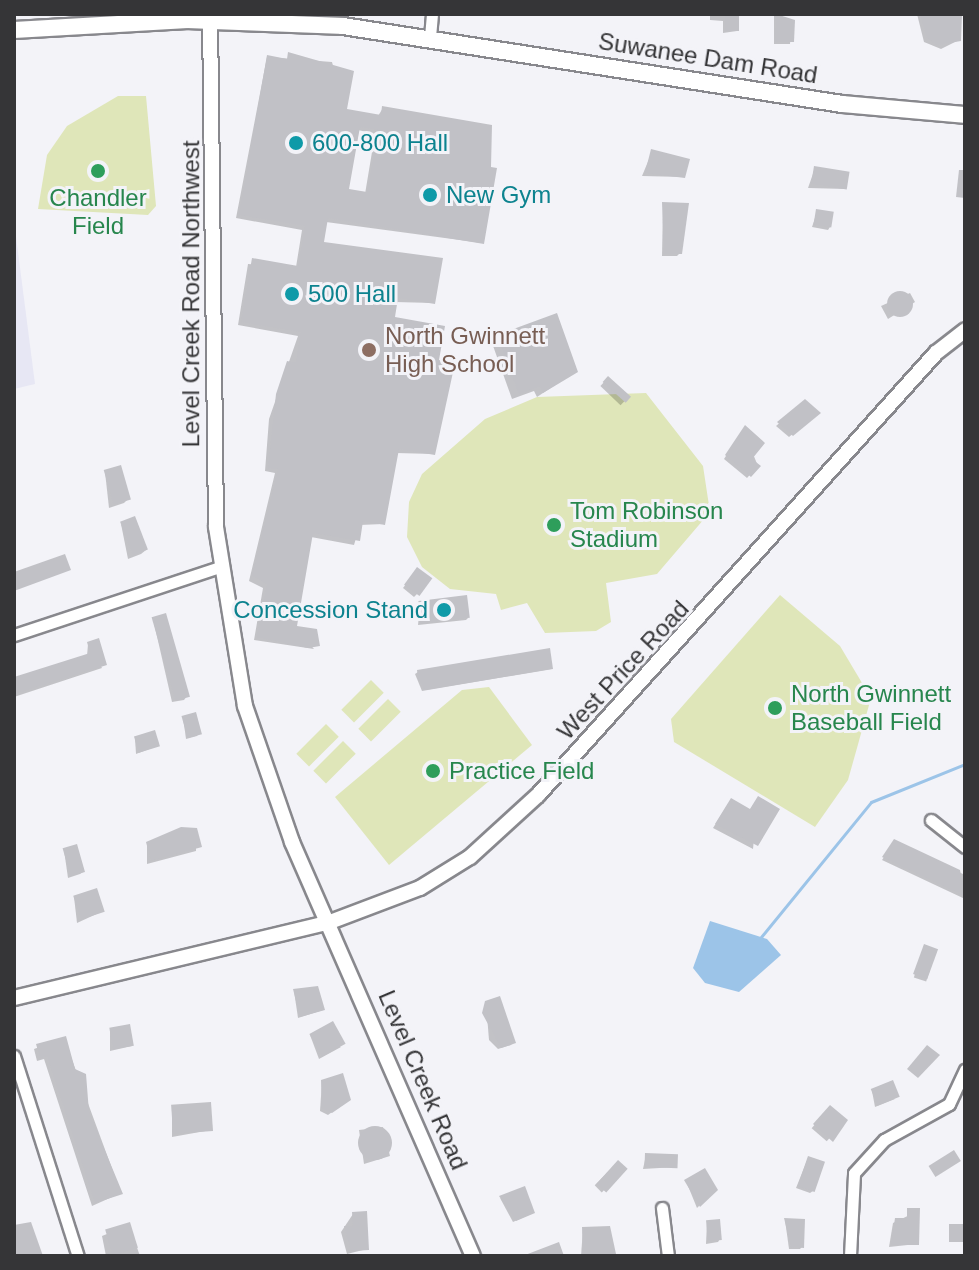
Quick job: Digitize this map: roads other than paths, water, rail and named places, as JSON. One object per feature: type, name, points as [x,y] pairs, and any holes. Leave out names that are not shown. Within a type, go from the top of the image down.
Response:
[{"type":"main road","name":"Suwanee Dam Road","points":[[14,30],[209,17],[430,37],[842,104],[965,115]]},
{"type":"street","points":[[430,37],[432,14]]},
{"type":"street","name":"Level Creek Road Northwest","points":[[209,17],[220,567],[263,768],[330,922]]},
{"type":"street","name":"West Price Road","points":[[14,998],[330,922],[420,888],[470,857],[538,795],[927,363],[965,330]]},
{"type":"street","points":[[14,635],[220,567]]},
{"type":"street","points":[[931,820],[965,847]]},
{"type":"street","name":"Level Creek Road","points":[[330,922],[473,1256]]},
{"type":"street","points":[[14,1056],[78,1256]]},
{"type":"street","points":[[850,1256],[854,1173],[884,1140],[949,1104],[965,1070]]},
{"type":"street","points":[[662,1208],[668,1256]]},
{"type":"water","points":[[710,921],[767,939],[781,955],[739,992],[705,983],[693,968]]},
{"type":"waterway","points":[[761,937],[871,802],[965,764]]},
{"type":"place","name":"600-800 Hall","points":[[296,143]]},
{"type":"place","name":"Chandler Field","points":[[98,171]]},
{"type":"place","name":"New Gym","points":[[430,195]]},
{"type":"place","name":"500 Hall","points":[[292,294]]},
{"type":"place","name":"North Gwinnett High School","points":[[369,350]]},
{"type":"place","name":"Tom Robinson Stadium","points":[[554,525]]},
{"type":"place","name":"Concession Stand","points":[[444,610]]},
{"type":"place","name":"North Gwinnett Baseball Field","points":[[775,708]]},
{"type":"place","name":"Practice Field","points":[[433,771]]}]
